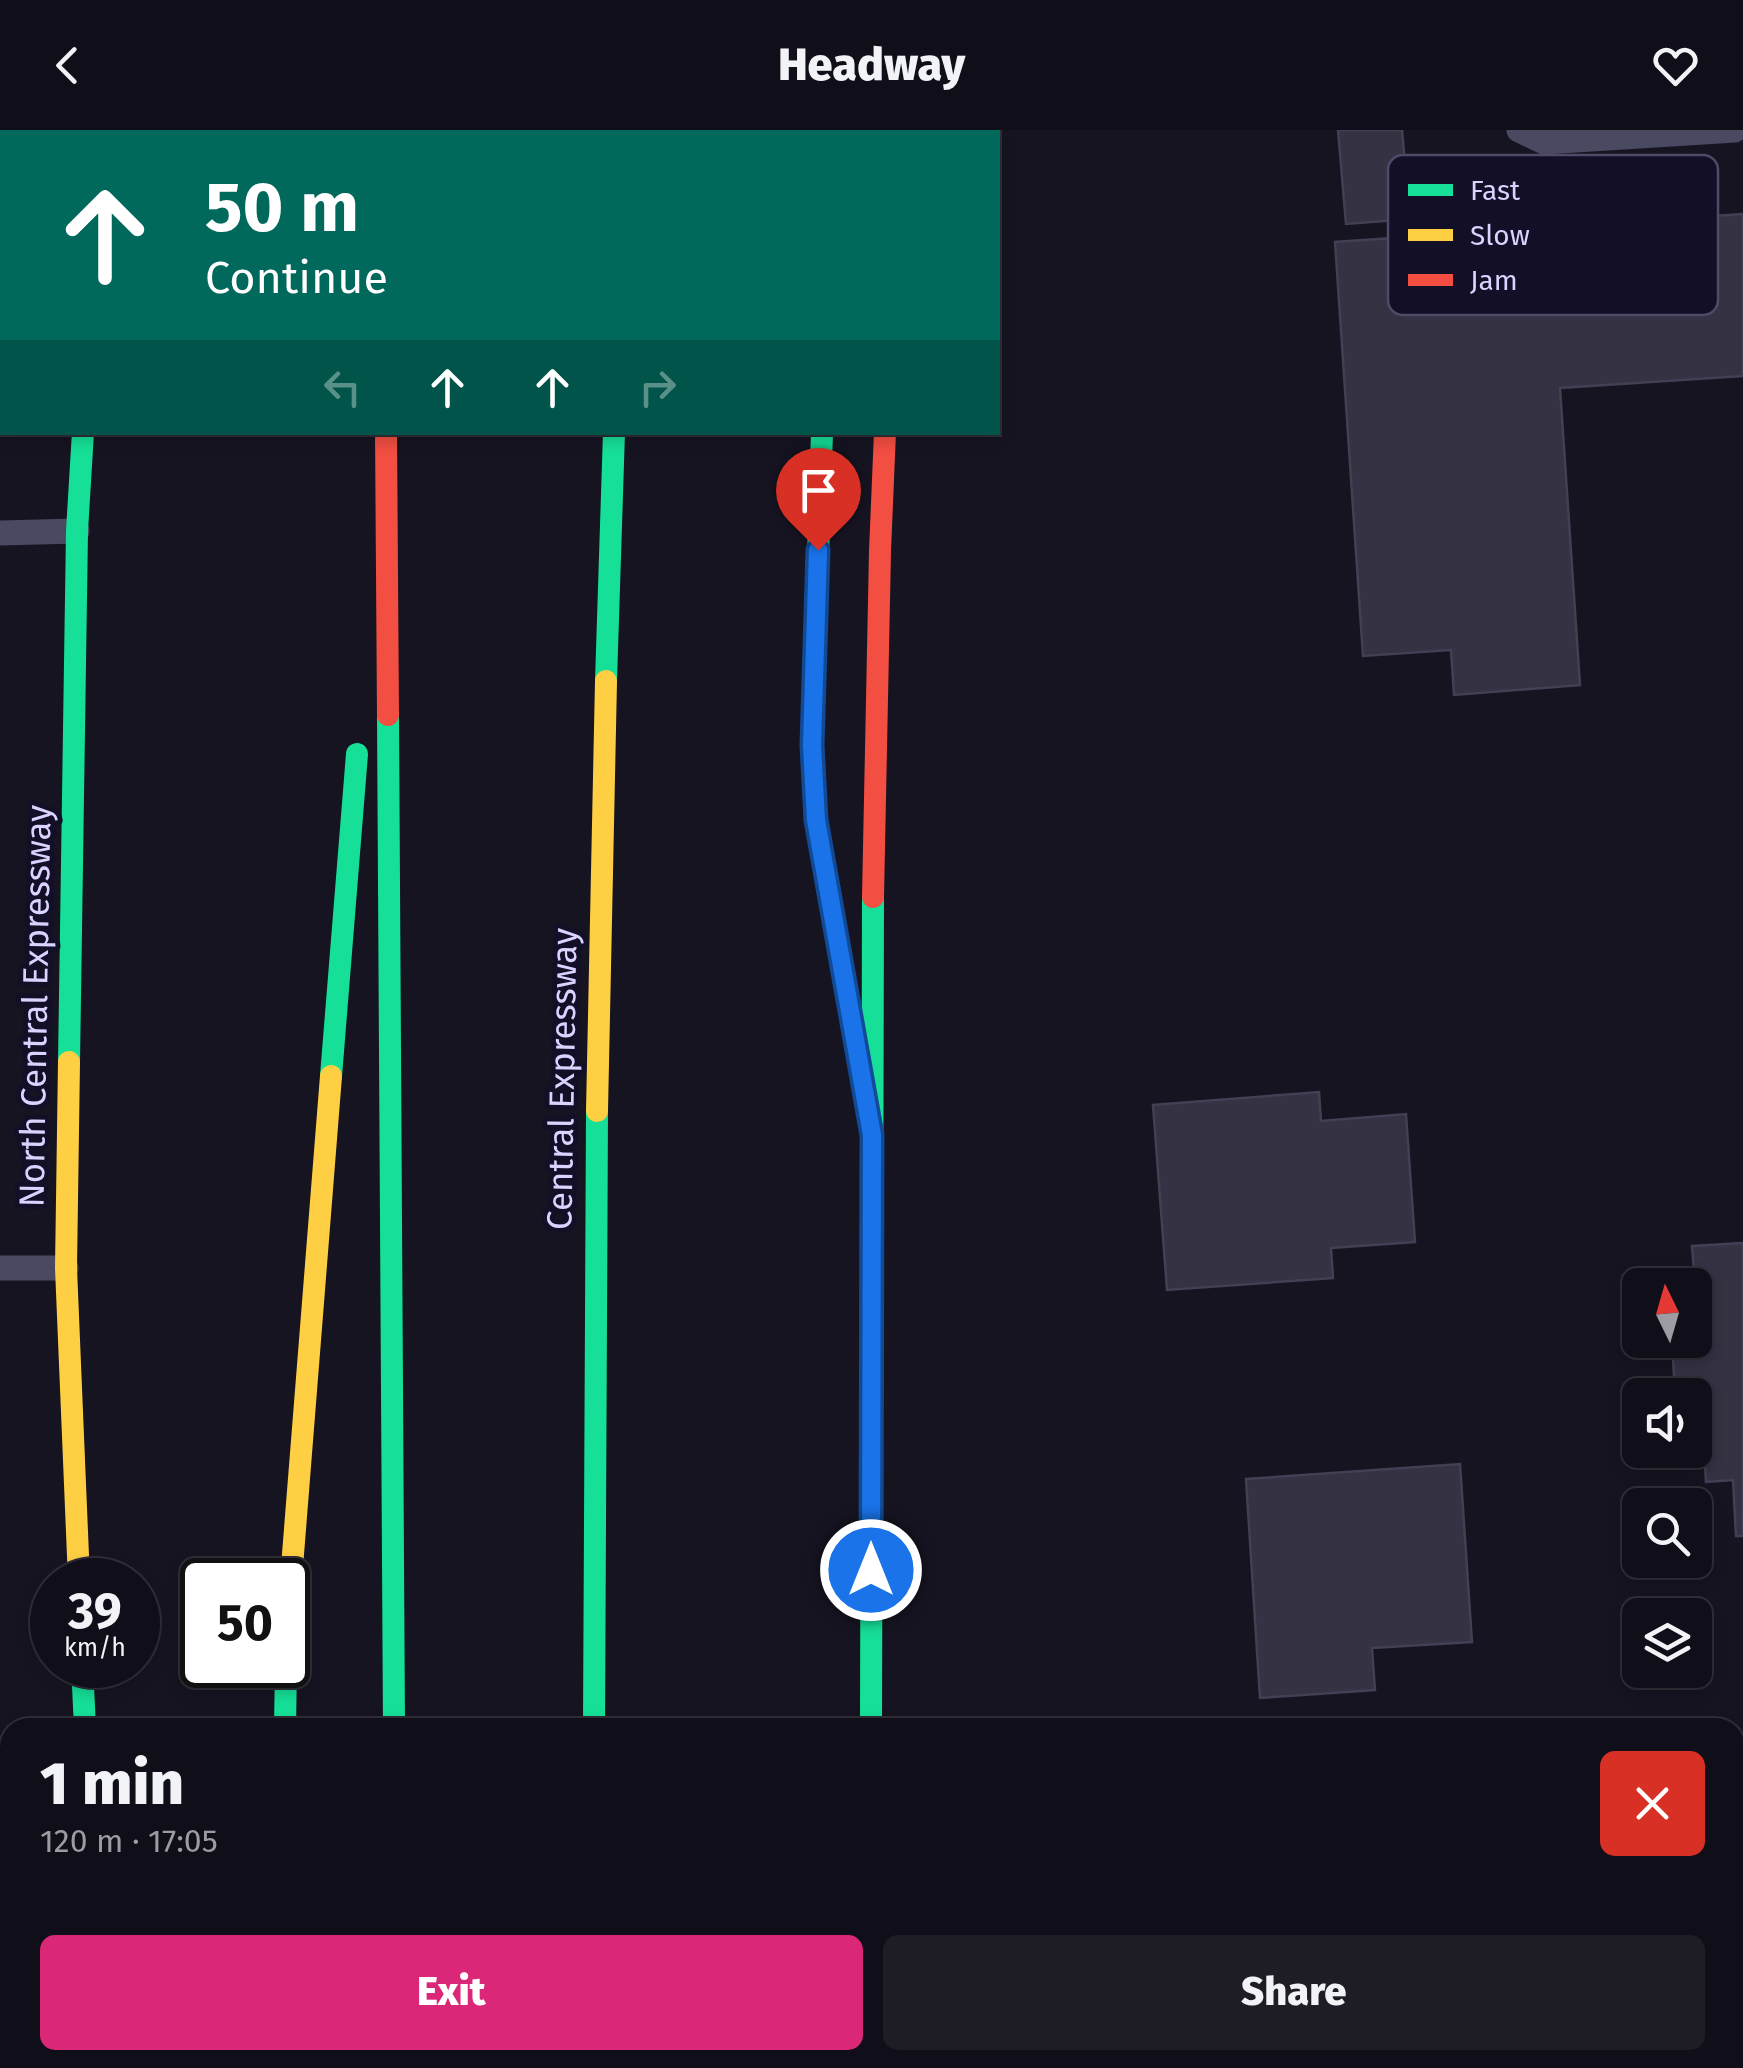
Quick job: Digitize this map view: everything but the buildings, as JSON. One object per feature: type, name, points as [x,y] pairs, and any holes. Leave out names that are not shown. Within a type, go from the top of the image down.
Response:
[{"type":"main road","name":"North Central Expressway","points":[[78,1558],[66,1268],[83,435]]},
{"type":"main road","points":[[366,645],[385,435]]},
{"type":"main road","points":[[385,435],[394,1718]]},
{"type":"main road","name":"Central Expressway","points":[[594,1718],[596,1124],[614,435]]},
{"type":"main road","points":[[822,435],[812,745],[816,820],[872,1135]]},
{"type":"main road","points":[[871,1718],[874,862],[886,435]]},
{"type":"main road","points":[[293,1558],[360,722]]},
{"type":"main road","points":[[83,1688],[85,1718]]},
{"type":"main road","points":[[285,1718],[286,1688]]},
{"type":"lane","points":[[1518,130],[1544,142],[1735,130]]},
{"type":"lane","points":[[0,534],[78,531]]},
{"type":"lane","points":[[0,1268],[66,1268]]},
{"type":"traffic: fast","points":[[69,1062],[77,531],[83,435]]},
{"type":"traffic: fast","points":[[606,681],[614,435]]},
{"type":"traffic: fast","points":[[822,435],[812,745],[816,819],[847,995]]},
{"type":"traffic: fast","points":[[388,715],[394,1718]]},
{"type":"traffic: fast","points":[[331,1076],[357,754]]},
{"type":"traffic: fast","points":[[871,1718],[873,897]]},
{"type":"traffic: fast","points":[[594,1718],[597,1111]]},
{"type":"traffic: fast","points":[[83,1688],[85,1718]]},
{"type":"traffic: fast","points":[[285,1718],[286,1688]]},
{"type":"traffic: slow","points":[[597,1111],[606,681]]},
{"type":"traffic: slow","points":[[69,1062],[66,1268],[78,1558]]},
{"type":"traffic: slow","points":[[293,1558],[331,1076]]},
{"type":"traffic: jam","points":[[386,435],[388,715]]},
{"type":"traffic: jam","points":[[873,897],[885,435]]},
{"type":"route","points":[[818,550],[812,745],[816,820],[872,1135],[871,1570]]}]
